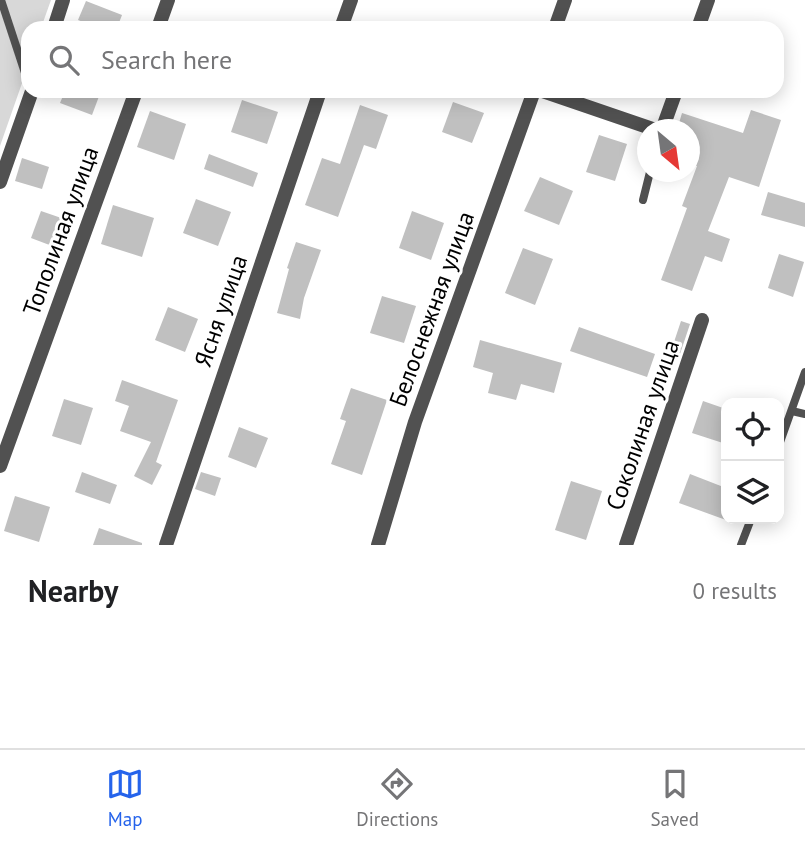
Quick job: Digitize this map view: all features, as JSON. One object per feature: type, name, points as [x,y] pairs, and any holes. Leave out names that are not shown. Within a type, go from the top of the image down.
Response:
[{"type":"street","points":[[56,21],[63,0]]},
{"type":"street","points":[[160,21],[168,0]]},
{"type":"street","points":[[344,21],[351,0]]},
{"type":"street","points":[[558,21],[565,0]]},
{"type":"street","points":[[700,21],[708,0]]},
{"type":"street","points":[[0,183],[28,98]]},
{"type":"street","name":"Тополиная улица","points":[[0,466],[132,98]]},
{"type":"street","name":"Ясня улица","points":[[166,545],[318,98]]},
{"type":"street","name":"Белоснежная улица","points":[[378,545],[415,422],[531,98]]},
{"type":"street","points":[[562,98],[637,124]]},
{"type":"street","points":[[666,119],[673,98]]},
{"type":"street","name":"Соколиная улица","points":[[626,545],[702,320]]},
{"type":"lane","points":[[1,0],[21,59]]},
{"type":"lane","points":[[643,200],[648,182]]},
{"type":"lane","points":[[784,432],[805,372]]},
{"type":"lane","points":[[792,411],[805,414]]},
{"type":"lane","points":[[741,545],[749,524]]},
{"type":"shaded area","points":[[0,0],[51,0],[44,21],[21,21],[21,86],[0,146]]},
{"type":"building","points":[[86,1],[122,15],[120,21],[78,20]]},
{"type":"building","points":[[62,98],[98,98],[92,115],[60,103]]},
{"type":"building","points":[[242,100],[278,112],[267,144],[231,132]]},
{"type":"building","points":[[453,102],[484,113],[472,143],[442,132]]},
{"type":"building","points":[[360,105],[388,115],[376,149],[364,145],[338,217],[305,205],[322,158],[340,164]]},
{"type":"building","points":[[751,110],[781,120],[759,187],[729,177],[708,231],[730,239],[722,262],[705,256],[692,291],[661,280],[687,208],[682,206],[691,182],[700,182],[700,119],[680,119],[682,113],[743,133]]},
{"type":"building","points":[[150,111],[186,124],[174,160],[137,147]]},
{"type":"building","points":[[599,135],[627,144],[615,181],[586,172]]},
{"type":"building","points":[[209,154],[258,173],[253,187],[204,169]]},
{"type":"building","points":[[22,158],[49,167],[42,189],[15,181]]},
{"type":"building","points":[[540,177],[573,191],[559,225],[524,211]]},
{"type":"building","points":[[768,192],[805,203],[805,227],[761,215]]},
{"type":"building","points":[[196,199],[231,212],[218,246],[183,233]]},
{"type":"building","points":[[113,205],[154,218],[142,257],[101,244]]},
{"type":"building","points":[[41,211],[70,221],[60,249],[31,238]]},
{"type":"building","points":[[412,211],[444,223],[431,260],[399,248]]},
{"type":"building","points":[[296,242],[321,250],[304,298],[300,319],[277,313]]},
{"type":"building","points":[[523,248],[553,259],[535,305],[505,293]]},
{"type":"building","points":[[779,254],[804,262],[793,297],[768,288]]},
{"type":"building","points":[[382,296],[416,306],[404,343],[370,333]]},
{"type":"building","points":[[168,307],[198,319],[185,352],[155,340]]},
{"type":"building","points":[[681,321],[690,324],[680,354],[671,351]]},
{"type":"building","points":[[579,327],[655,354],[647,377],[570,351]]},
{"type":"building","points":[[480,340],[562,363],[554,393],[521,384],[516,400],[488,393],[493,373],[473,367]]},
{"type":"building","points":[[122,380],[178,400],[156,462],[162,465],[152,485],[134,476],[151,442],[120,431],[129,406],[115,401]]},
{"type":"building","points":[[351,388],[387,400],[362,475],[331,464],[346,421],[340,419]]},
{"type":"building","points":[[64,399],[93,408],[81,445],[52,436]]},
{"type":"building","points":[[703,401],[721,407],[721,442],[692,433]]},
{"type":"building","points":[[239,427],[268,438],[256,468],[228,457]]},
{"type":"building","points":[[82,472],[117,485],[110,504],[75,492]]},
{"type":"building","points":[[201,472],[221,478],[215,496],[195,489]]},
{"type":"building","points":[[690,474],[721,486],[721,518],[679,503]]},
{"type":"building","points":[[571,481],[602,491],[586,540],[555,530]]},
{"type":"building","points":[[15,496],[50,507],[39,542],[4,531]]},
{"type":"building","points":[[99,528],[142,543],[142,545],[93,545]]}]
